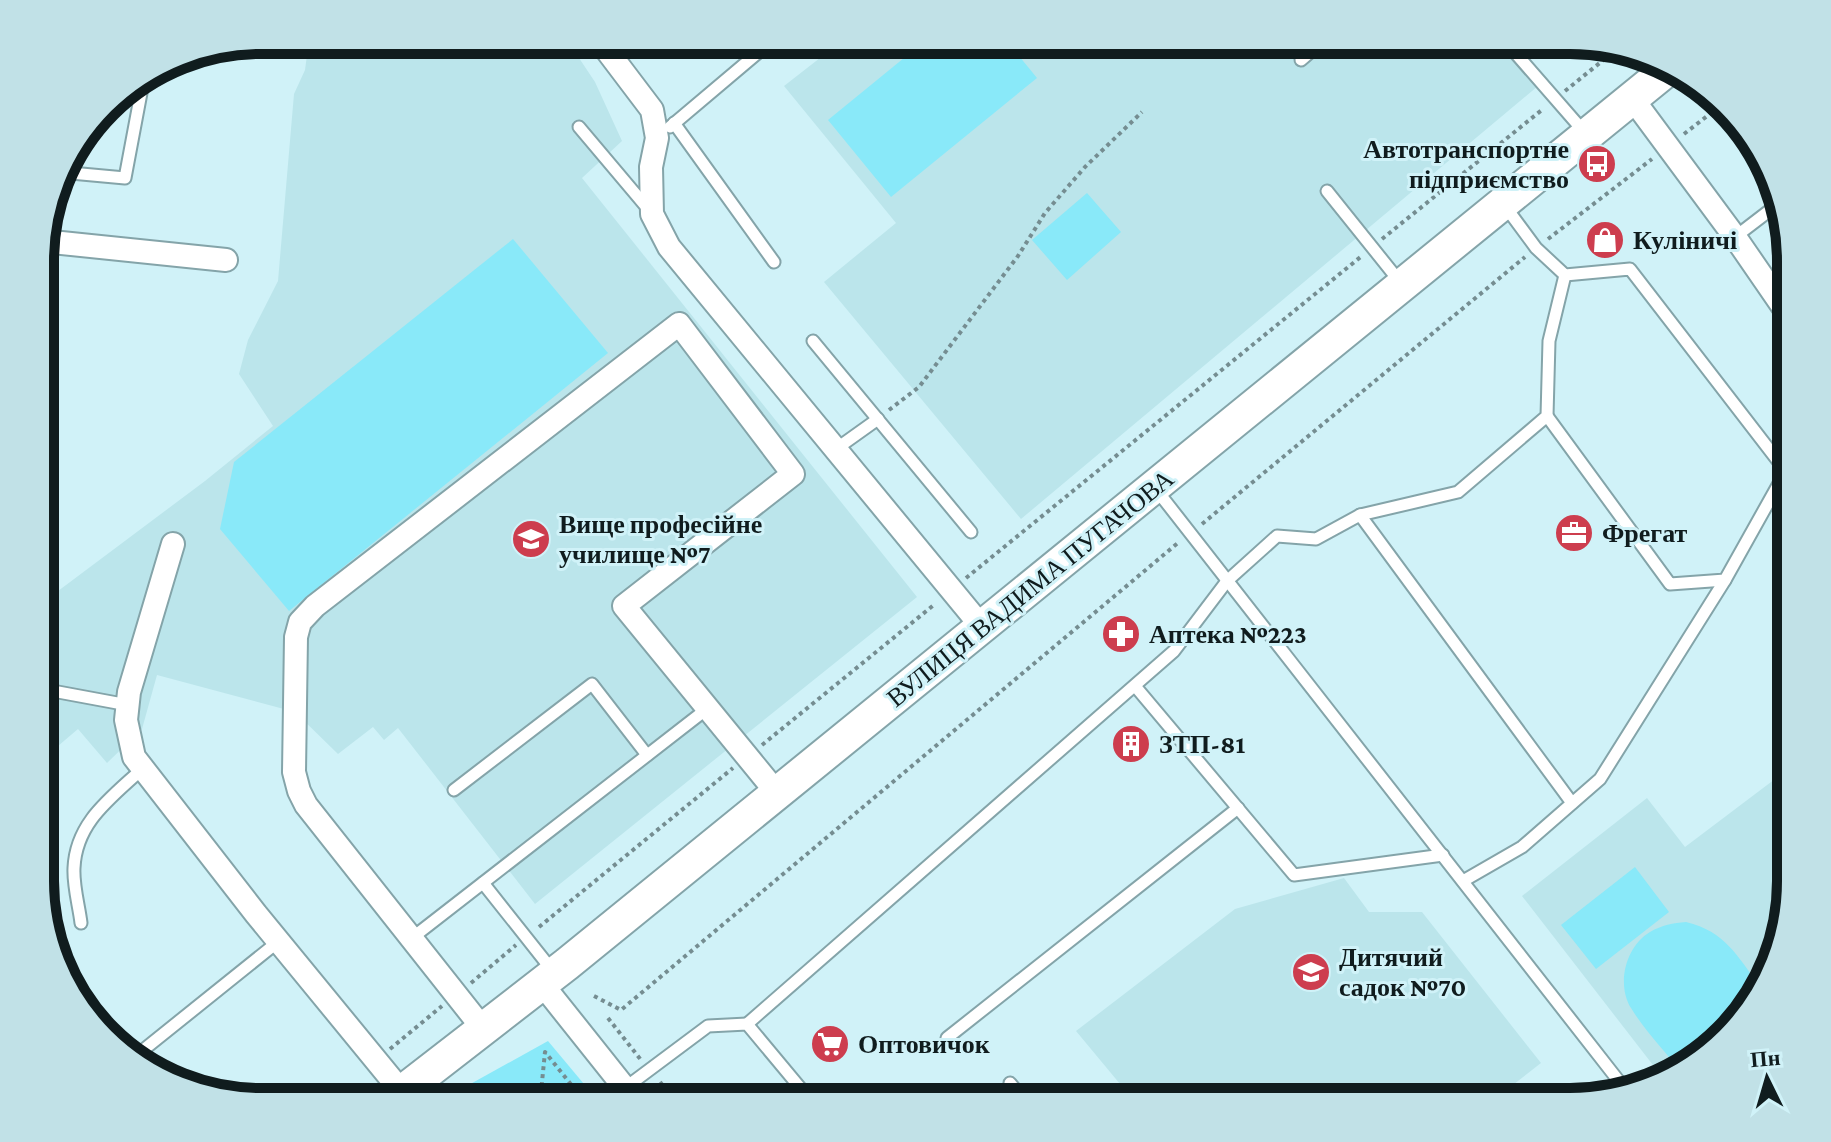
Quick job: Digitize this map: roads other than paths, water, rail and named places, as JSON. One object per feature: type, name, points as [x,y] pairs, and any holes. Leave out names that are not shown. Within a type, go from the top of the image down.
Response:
[{"type":"street","points":[[610,54],[666,130],[651,167],[652,214],[669,247],[950,592],[982,627]]},
{"type":"street","name":"ВУЛИЦЯ ВАДИМА ПУГАЧОВА","points":[[407,1088],[548,979],[1661,75]]},
{"type":"street","points":[[1632,98],[1777,298]]},
{"type":"street","points":[[55,242],[226,260]]},
{"type":"street","points":[[484,1030],[306,805],[299,791],[294,772],[296,637],[300,622],[315,606],[679,324],[793,474],[624,606],[777,793]]},
{"type":"street","points":[[173,544],[129,692],[126,720],[134,757],[376,1060],[390,1088]]},
{"type":"street","points":[[548,979],[625,1088]]},
{"type":"lane","points":[[756,54],[666,130],[774,262]]},
{"type":"lane","points":[[1301,60],[1308,54]]},
{"type":"lane","points":[[1516,54],[1587,134]]},
{"type":"lane","points":[[74,173],[125,178],[141,93]]},
{"type":"lane","points":[[579,127],[652,214]]},
{"type":"lane","points":[[1327,191],[1403,285]]},
{"type":"lane","points":[[1503,203],[1536,248],[1565,275],[1630,269],[1777,452]]},
{"type":"lane","points":[[1735,237],[1770,210]]},
{"type":"lane","points":[[1565,275],[1549,341],[1547,416],[1670,584],[1725,580]]},
{"type":"lane","points":[[813,341],[971,532]]},
{"type":"lane","points":[[638,1088],[708,1026],[747,1024],[1174,651],[1227,581],[1277,536],[1316,539],[1360,515],[1458,492],[1547,416]]},
{"type":"lane","points":[[836,449],[878,419]]},
{"type":"lane","points":[[1463,881],[1522,847],[1600,779],[1725,580],[1777,486]]},
{"type":"lane","points":[[1154,487],[1620,1082]]},
{"type":"lane","points":[[1360,515],[1572,803]]},
{"type":"lane","points":[[454,790],[592,684],[647,755]]},
{"type":"lane","points":[[1135,686],[1294,875],[1443,855]]},
{"type":"lane","points":[[54,691],[128,705]]},
{"type":"lane","points":[[412,938],[708,708]]},
{"type":"lane","points":[[81,923],[74,869],[80,835],[93,815],[142,769]]},
{"type":"lane","points":[[947,1038],[1238,808]]},
{"type":"lane","points":[[483,883],[526,938],[548,979]]},
{"type":"lane","points":[[143,1050],[279,940]]},
{"type":"lane","points":[[747,1024],[800,1088]]},
{"type":"lane","points":[[1010,1083],[1014,1088]]},
{"type":"place","name":"Автотранспортне підприємство","points":[[1597,164]]},
{"type":"place","name":"Куліничі","points":[[1605,240]]},
{"type":"place","name":"Фрегат","points":[[1574,533]]},
{"type":"place","name":"Вище професійне училище №7","points":[[531,539]]},
{"type":"place","name":"Аптека №223","points":[[1121,634]]},
{"type":"place","name":"ЗТП-81","points":[[1131,744]]},
{"type":"place","name":"Дитячий садок №70","points":[[1311,972]]},
{"type":"place","name":"Оптовичок","points":[[830,1044]]}]
